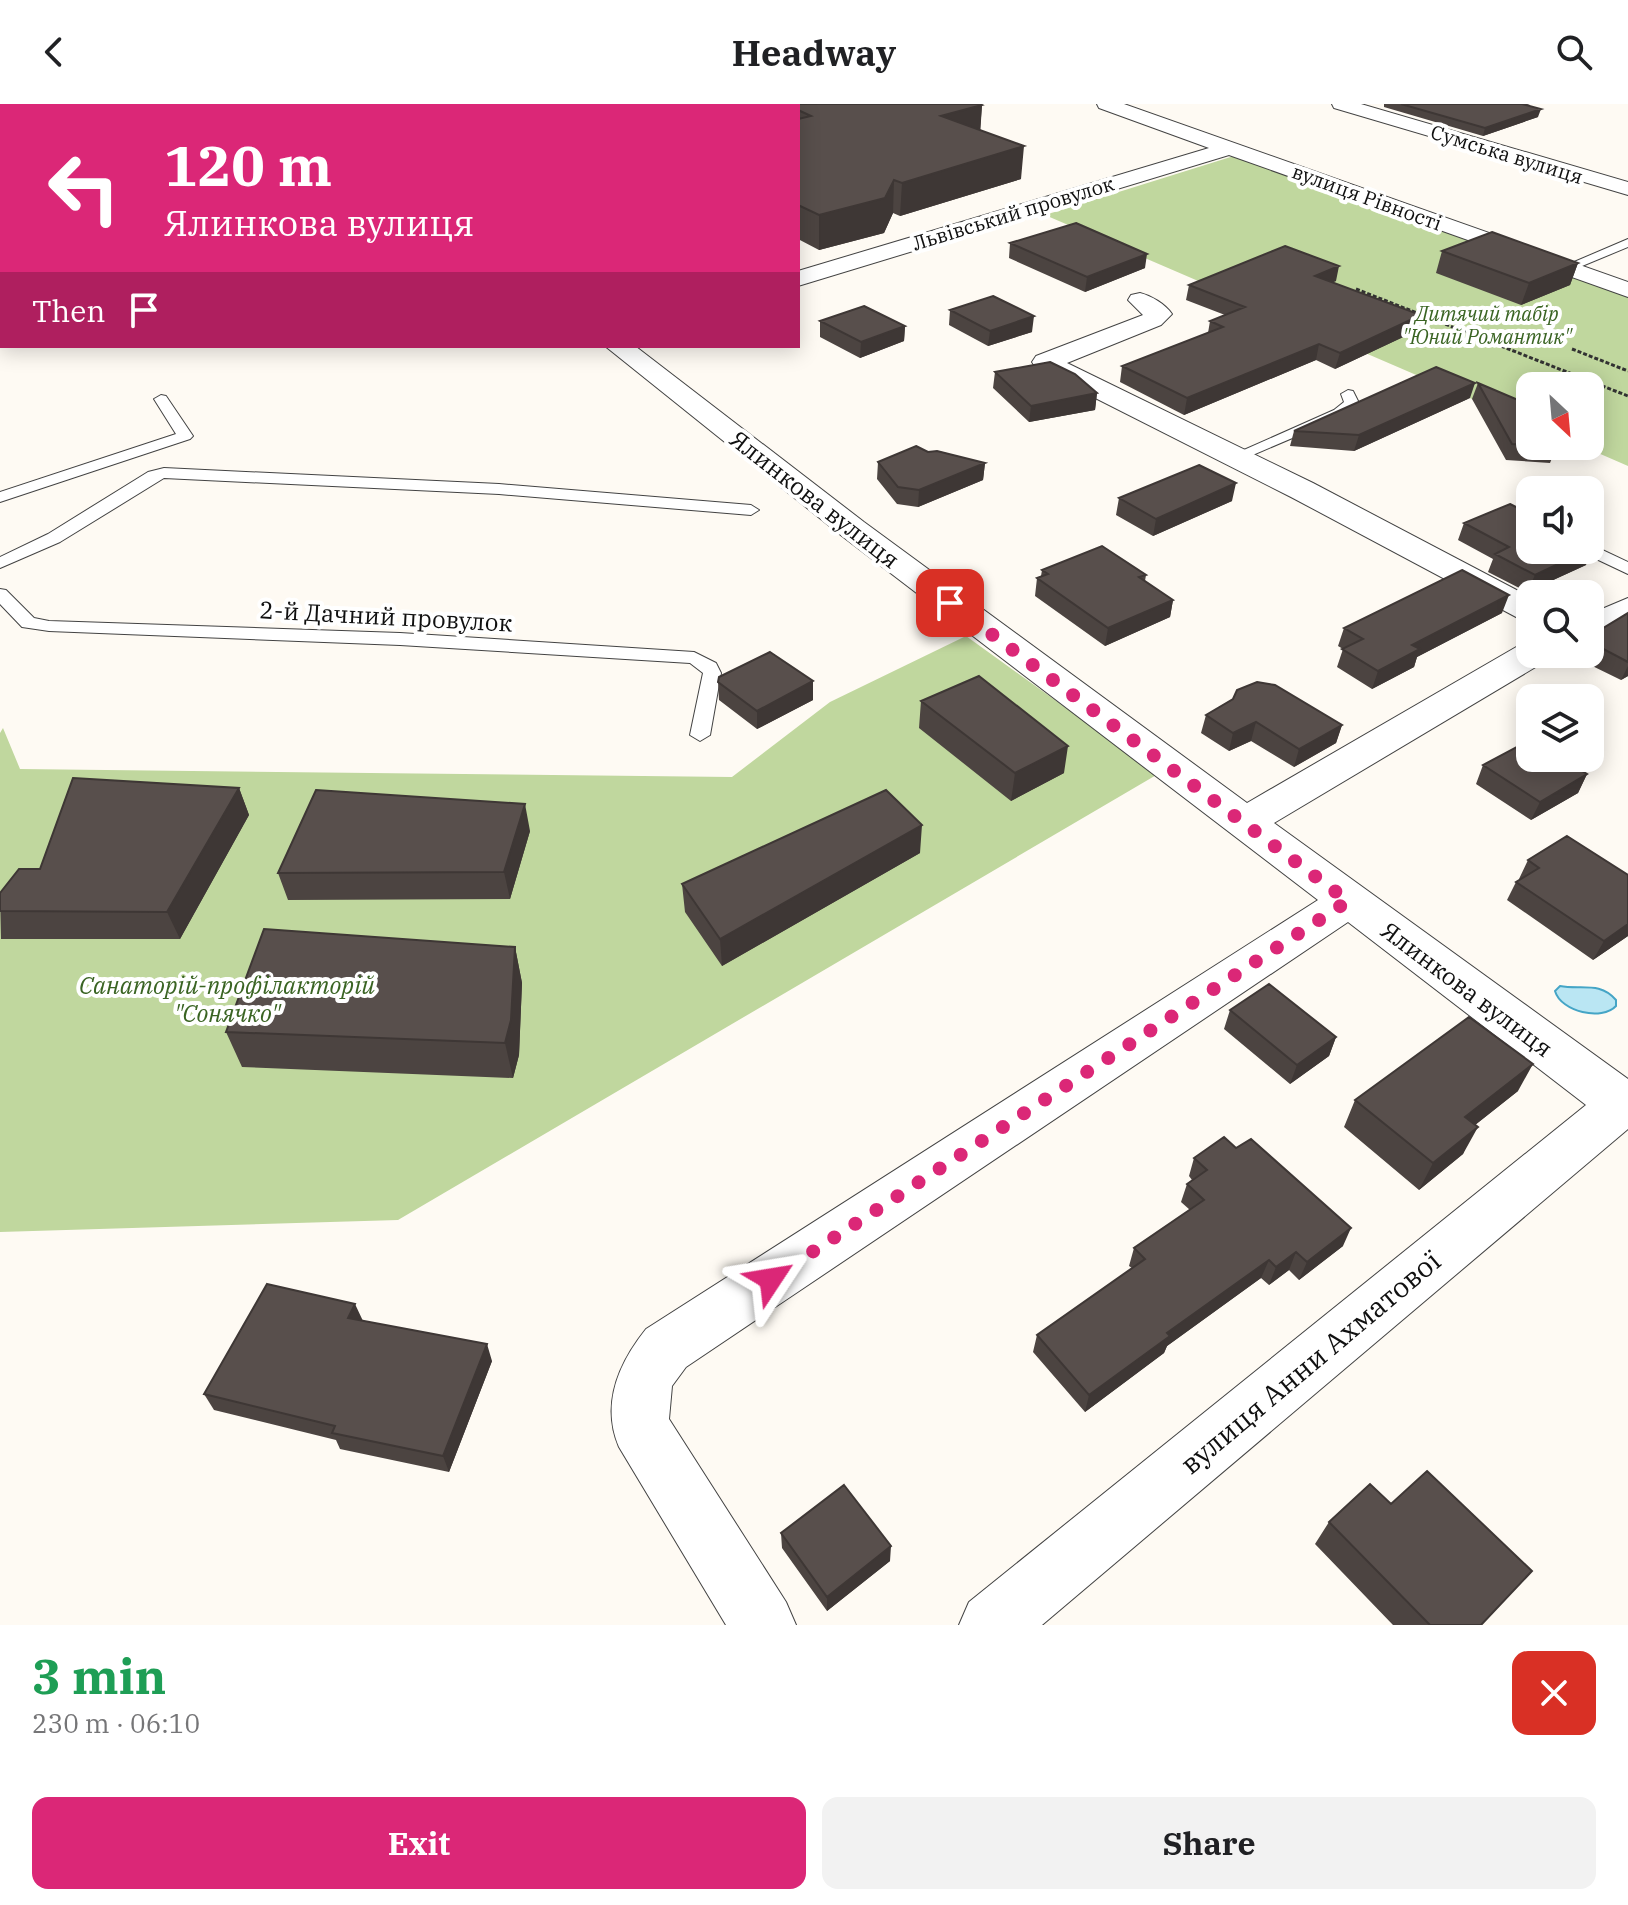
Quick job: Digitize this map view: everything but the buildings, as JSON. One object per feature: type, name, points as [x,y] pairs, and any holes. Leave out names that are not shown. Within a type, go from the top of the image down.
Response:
[{"type":"street","name":"вулиця Рівності","points":[[1106,104],[1628,290]]},
{"type":"street","name":"Сумська вулиця","points":[[1341,104],[1628,189]]},
{"type":"street","name":"Львівський провулок","points":[[800,278],[1229,148]]},
{"type":"street","points":[[1140,300],[1159,314],[1152,320],[1039,364],[1236,457],[1516,604]]},
{"type":"street","name":"Ялинкова вулиця","points":[[621,348],[853,529],[1243,823],[1626,1104]]},
{"type":"street","points":[[1604,621],[1628,608]]},
{"type":"street","points":[[1243,823],[1516,663]]},
{"type":"street","points":[[763,1625],[640,1427],[638,1405],[642,1384],[651,1365],[666,1348],[1348,901]]},
{"type":"street","name":"вулиця Анни Ахматової","points":[[992,1625],[1626,1104]]},
{"type":"lane","points":[[1566,268],[1628,243]]},
{"type":"lane","points":[[1236,457],[1339,413],[1352,403],[1348,394]]},
{"type":"lane","points":[[0,497],[185,436],[161,399]]},
{"type":"lane","points":[[0,563],[54,538],[154,475],[164,473],[499,489],[751,510]]},
{"type":"lane","points":[[1604,556],[1628,569]]},
{"type":"lane","name":"2-й Дачний провулок","points":[[0,594],[28,623],[49,626],[400,639],[694,658],[703,661],[712,673],[700,735]]},
{"type":"path","points":[[1356,289],[1628,396]]},
{"type":"path","points":[[1572,349],[1628,371]]},
{"type":"green space","name":"Дитячий табір \"Юний Романтик\"","points":[[1237,155],[1628,297],[1628,466],[1604,456],[1604,372],[1516,372],[1516,418],[1045,215]]},
{"type":"green space","name":"Санаторій-профілакторій \"Сонячко\"","points":[[966,636],[1158,774],[398,1220],[0,1232],[0,733],[3,728],[20,769],[732,777],[830,702]]},
{"type":"water","points":[[1560,986],[1603,990],[1616,1000],[1616,1006],[1601,1013],[1573,1009],[1555,991]]},
{"type":"route","points":[[771,1279],[1348,901],[950,603]]}]
